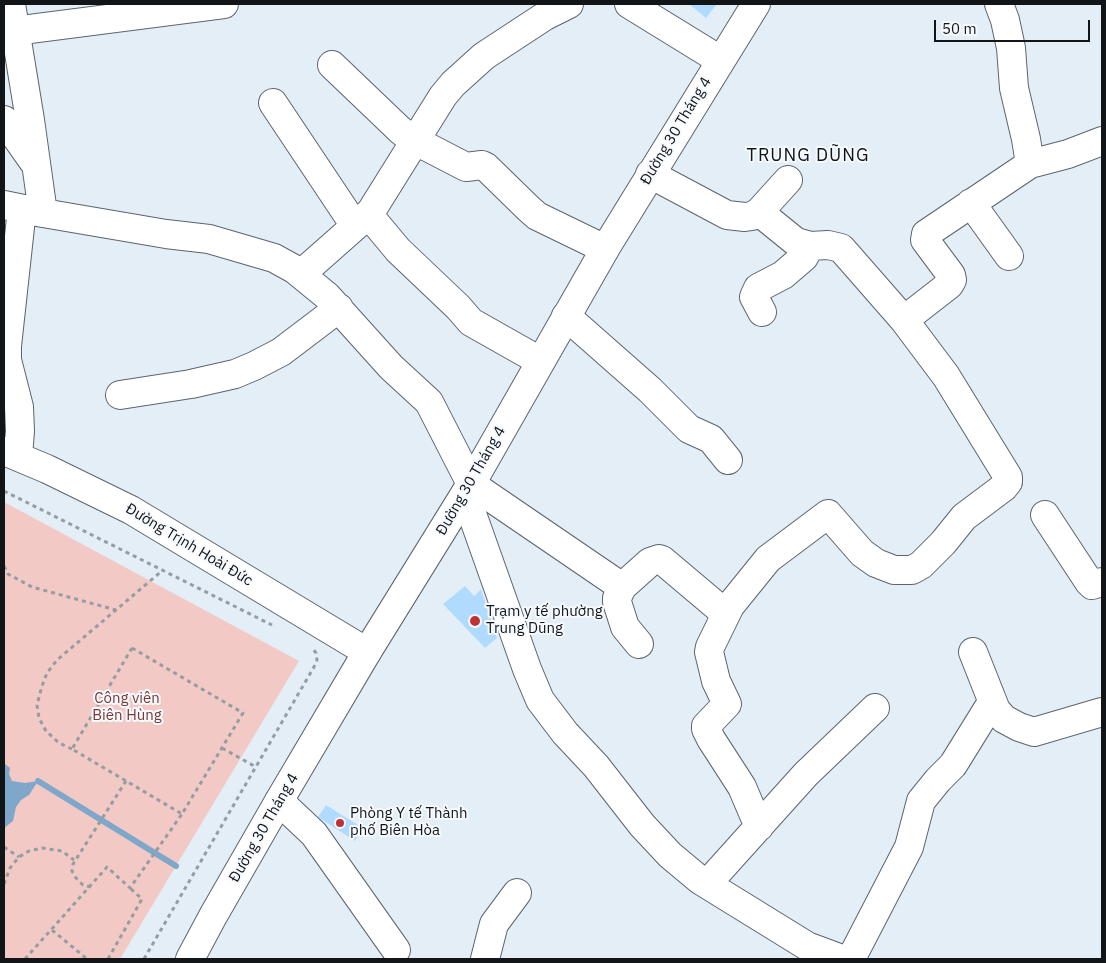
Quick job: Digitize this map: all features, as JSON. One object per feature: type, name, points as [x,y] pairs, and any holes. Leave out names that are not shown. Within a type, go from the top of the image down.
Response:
[{"type":"street","points":[[10,4],[36,166],[23,209],[7,346],[7,360],[19,407],[20,431],[11,454]]},
{"type":"street","points":[[14,31],[224,4]]},
{"type":"street","points":[[302,274],[362,220],[416,141],[443,96],[453,84],[477,62],[545,16],[569,4]]},
{"type":"street","points":[[629,4],[720,60]]},
{"type":"street","name":"Đường 30 Tháng 4","points":[[190,959],[279,801],[367,652],[468,489],[605,249],[756,4]]},
{"type":"street","points":[[999,4],[1005,20],[1011,48],[1014,88],[1030,164]]},
{"type":"street","points":[[332,65],[400,130],[416,141],[466,167],[482,165],[486,167],[514,196],[538,216],[605,249]]},
{"type":"street","points":[[272,102],[362,220],[398,250],[458,307],[471,322],[540,361]]},
{"type":"street","points":[[4,120],[36,166]]},
{"type":"street","points":[[904,320],[949,285],[952,280],[951,275],[925,240],[926,234],[1030,164],[1068,154],[1102,141]]},
{"type":"street","points":[[650,174],[727,215],[745,217],[759,212],[788,180]]},
{"type":"street","points":[[971,203],[1009,256]]},
{"type":"street","points":[[23,209],[209,239],[274,258],[302,274],[339,308],[391,367],[428,402],[468,489],[527,669],[540,700],[566,733],[596,766],[642,825],[670,855],[707,884],[808,946],[842,959]]},
{"type":"street","points":[[759,212],[796,242],[810,246],[834,246],[841,248],[904,320],[946,376],[1008,477],[1008,482],[1004,487],[964,517],[943,543],[921,565],[912,570],[894,570],[876,563],[862,553],[828,514],[768,559],[730,606],[709,652],[716,681],[727,704],[706,728],[742,787],[760,827]]},
{"type":"street","points":[[762,312],[754,297],[758,288],[783,275],[804,257],[810,246]]},
{"type":"street","points":[[120,396],[191,384],[235,374],[281,352],[339,308]]},
{"type":"street","points":[[566,316],[650,390],[689,429],[711,439],[728,460]]},
{"type":"street","name":"Đường Trịnh Hoài Đức","points":[[11,454],[131,510],[367,652]]},
{"type":"street","points":[[468,489],[622,587]]},
{"type":"street","points":[[1045,516],[1088,582],[1092,585],[1102,582]]},
{"type":"street","points":[[639,644],[624,627],[617,602],[622,587],[650,562],[659,559],[726,614]]},
{"type":"street","points":[[973,652],[996,710],[1004,720],[1019,727],[1034,732],[1102,712]]},
{"type":"street","points":[[851,959],[909,847],[921,801],[953,765],[992,702]]},
{"type":"street","points":[[707,884],[806,774],[876,708]]},
{"type":"street","points":[[279,801],[314,834],[396,950]]},
{"type":"street","points":[[486,959],[494,924],[517,893]]},
{"type":"path","points":[[4,492],[273,626]]},
{"type":"path","points":[[4,566],[8,574],[32,588],[117,610]]},
{"type":"path","points":[[163,570],[57,660],[47,673],[37,705],[39,718],[46,730],[58,743],[72,749],[182,814]]},
{"type":"path","points":[[144,959],[314,667],[317,660],[316,653],[309,645]]},
{"type":"path","points":[[72,749],[132,648],[243,713],[182,814],[130,888]]},
{"type":"path","points":[[222,748],[256,767]]},
{"type":"path","points":[[91,887],[76,878],[72,871],[75,860],[126,781]]},
{"type":"path","points":[[4,847],[19,857]]},
{"type":"path","points":[[4,884],[10,868],[19,857],[30,851],[42,848],[62,851],[75,860]]},
{"type":"path","points":[[25,959],[107,867],[142,899],[108,959]]},
{"type":"path","points":[[52,930],[87,959]]},
{"type":"green space","name":"Công viên Biên Hùng","points":[[4,502],[299,661],[120,959],[4,959]]},
{"type":"water","points":[[4,756],[5,764],[10,768],[9,774],[12,781],[25,783],[38,781],[29,795],[21,800],[16,807],[13,821],[4,828]]},
{"type":"building","points":[[689,4],[717,4],[706,18]]},
{"type":"building","name":"Trạm y tế phường Trung Dũng","points":[[465,586],[474,596],[481,589],[497,638],[485,648],[443,604]]},
{"type":"building","name":"Phòng Y tế Thành phố Biên Hòa","points":[[326,805],[363,828],[355,841],[318,817]]},
{"type":"waterway","points":[[38,781],[176,866]]},
{"type":"place","name":"Trạm y tế phường Trung Dũng","points":[[475,621]]},
{"type":"place","name":"Phòng Y tế Thành phố Biên Hòa","points":[[340,823]]},
{"type":"district","name":"TRUNG DŨNG","points":[[808,156]]}]
